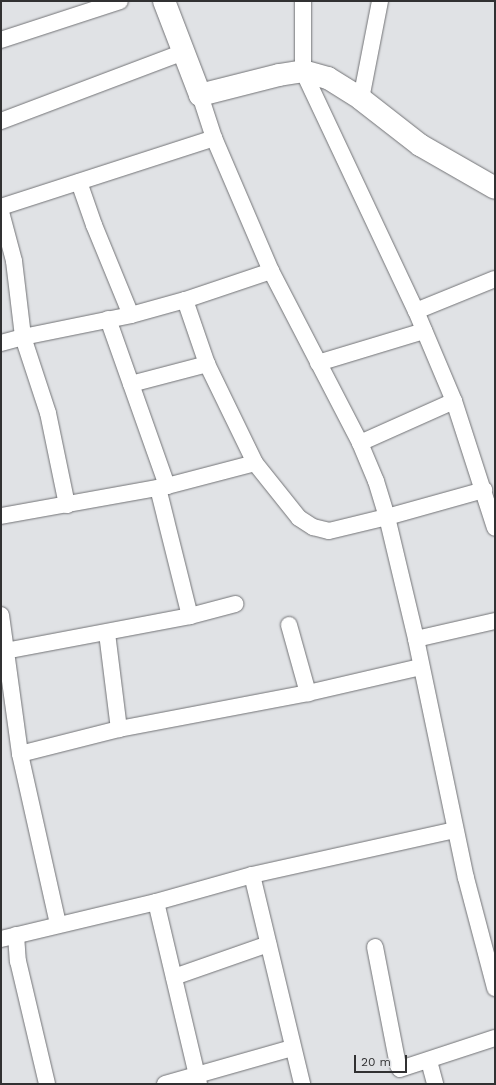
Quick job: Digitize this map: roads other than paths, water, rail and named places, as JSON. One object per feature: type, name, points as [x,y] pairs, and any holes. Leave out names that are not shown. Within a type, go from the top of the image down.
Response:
[{"type":"street","points":[[1,40],[120,1]]},
{"type":"street","points":[[164,1],[200,95],[214,138],[271,271],[360,443],[376,481],[387,517],[416,639],[455,830],[495,988]]},
{"type":"street","points":[[303,1],[303,71],[416,311],[454,401],[484,490],[495,528]]},
{"type":"street","points":[[361,99],[380,1]]},
{"type":"street","points":[[1,121],[184,52]]},
{"type":"street","points":[[200,95],[279,75],[303,71],[328,78],[361,99],[420,145],[495,188]]},
{"type":"street","points":[[1,207],[214,138]]},
{"type":"street","points":[[79,182],[94,225],[131,315]]},
{"type":"street","points":[[1,212],[14,261],[22,337],[48,413],[67,505]]},
{"type":"street","points":[[1,344],[22,337],[108,318],[131,315],[185,300],[271,271]]},
{"type":"street","points":[[416,311],[495,279]]},
{"type":"street","points":[[185,300],[207,364],[255,463],[299,518],[313,527],[329,531],[387,517],[484,490]]},
{"type":"street","points":[[108,318],[131,384],[163,487],[190,616]]},
{"type":"street","points":[[318,363],[424,331]]},
{"type":"street","points":[[131,384],[207,364]]},
{"type":"street","points":[[360,443],[454,401]]},
{"type":"street","points":[[1,516],[163,487],[255,463]]},
{"type":"street","points":[[5,651],[107,633],[190,616],[235,604]]},
{"type":"street","points":[[1,615],[20,754],[58,924]]},
{"type":"street","points":[[416,639],[495,621]]},
{"type":"street","points":[[289,625],[308,694]]},
{"type":"street","points":[[107,633],[119,729]]},
{"type":"street","points":[[20,754],[119,729],[308,694],[421,667]]},
{"type":"street","points":[[47,1084],[18,961],[8,937],[156,902],[252,875],[455,830]]},
{"type":"street","points":[[252,875],[292,1048],[302,1084]]},
{"type":"street","points":[[156,902],[198,1079]]},
{"type":"street","points":[[174,977],[268,944]]},
{"type":"street","points":[[375,947],[399,1067],[404,1069],[495,1038]]},
{"type":"street","points":[[166,1084],[198,1079],[292,1048]]},
{"type":"street","points":[[429,1061],[435,1084]]}]
